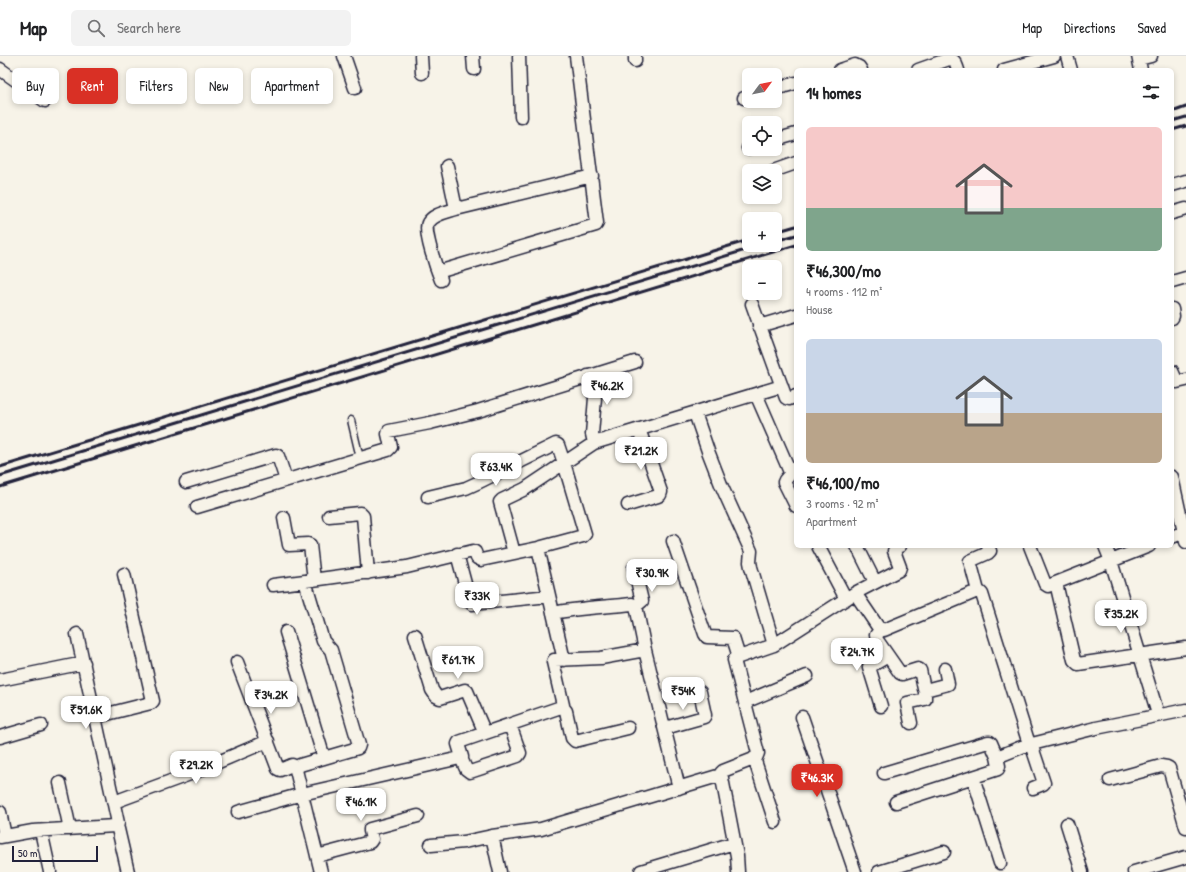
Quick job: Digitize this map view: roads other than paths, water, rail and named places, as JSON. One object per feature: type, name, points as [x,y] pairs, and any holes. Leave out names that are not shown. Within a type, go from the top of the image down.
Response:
[{"type":"street","points":[[344,56],[355,88]]},
{"type":"street","points":[[420,56],[422,73]]},
{"type":"street","points":[[473,56],[474,69]]},
{"type":"street","points":[[519,56],[522,117]]},
{"type":"street","points":[[576,56],[592,176],[598,222],[596,225],[440,276],[426,230],[427,224],[431,219],[456,209],[592,176]]},
{"type":"street","points":[[1011,68],[1054,56]]},
{"type":"street","points":[[1067,56],[1070,68]]},
{"type":"street","points":[[924,68],[949,60],[955,62]]},
{"type":"street","points":[[846,68],[855,65],[860,68]]},
{"type":"street","points":[[0,69],[12,78]]},
{"type":"street","points":[[782,88],[794,84]]},
{"type":"street","points":[[782,138],[794,135]]},
{"type":"street","points":[[782,168],[794,164]]},
{"type":"street","points":[[447,166],[456,209]]},
{"type":"street","points":[[1174,184],[1186,181]]},
{"type":"street","points":[[1174,212],[1186,209]]},
{"type":"street","points":[[1174,281],[1186,278]]},
{"type":"street","points":[[752,304],[787,399],[794,397]]},
{"type":"street","points":[[759,326],[794,316]]},
{"type":"street","points":[[197,507],[390,449],[389,432],[478,411],[635,362]]},
{"type":"street","points":[[1174,375],[1177,382],[1186,380]]},
{"type":"street","points":[[588,376],[595,398],[592,434],[594,443]]},
{"type":"street","points":[[514,553],[501,501],[525,489],[594,443],[782,386]]},
{"type":"street","points":[[756,394],[793,473],[784,482],[794,502]]},
{"type":"street","points":[[695,412],[722,487],[751,551],[750,562],[774,645]]},
{"type":"street","points":[[628,505],[658,496],[661,492],[639,429]]},
{"type":"street","points":[[273,585],[407,567],[473,551],[475,552],[477,558],[481,560],[538,548],[583,536],[585,534],[558,445],[554,444],[466,488],[428,496]]},
{"type":"street","points":[[186,482],[276,455],[278,456],[286,480]]},
{"type":"street","points":[[1174,486],[1185,537],[1174,537]]},
{"type":"street","points":[[329,516],[362,514],[368,573]]},
{"type":"street","points":[[284,518],[289,545],[310,545],[309,581],[323,641],[331,650],[359,744],[358,748],[300,765],[297,768]]},
{"type":"street","points":[[673,541],[705,634],[707,636],[733,638],[739,657]]},
{"type":"street","points":[[538,548],[564,660]]},
{"type":"street","points":[[819,548],[850,596],[881,630],[887,630],[978,592]]},
{"type":"street","points":[[858,548],[875,582]]},
{"type":"street","points":[[431,845],[464,842],[492,836],[541,829],[721,775],[721,773],[754,758],[758,755],[758,753],[734,660],[774,645],[850,596],[900,569],[894,551],[896,548]]},
{"type":"street","points":[[989,548],[990,551],[988,553],[970,561],[978,592],[982,594],[1044,783],[1033,788]]},
{"type":"street","points":[[1031,548],[1045,584],[1048,586],[1145,548]]},
{"type":"street","points":[[1105,548],[1111,561],[1158,714]]},
{"type":"street","points":[[457,554],[470,602],[472,604],[549,596]]},
{"type":"street","points":[[634,568],[642,601],[636,606]]},
{"type":"street","points":[[96,717],[153,701],[124,574]]},
{"type":"street","points":[[1056,584],[1074,660],[1078,664],[1186,648]]},
{"type":"street","points":[[553,613],[632,604],[636,606]]},
{"type":"street","points":[[636,606],[645,650],[679,788]]},
{"type":"street","points":[[881,630],[876,637],[901,674],[918,669],[920,670],[926,699],[907,703],[910,723]]},
{"type":"street","points":[[286,632],[324,758]]},
{"type":"street","points":[[77,634],[114,802],[118,823],[117,827],[128,872]]},
{"type":"street","points":[[415,635],[432,690],[436,696],[440,698],[465,690],[467,691],[485,733]]},
{"type":"street","points":[[628,728],[575,741],[573,740],[566,711],[562,706],[553,662],[554,660],[601,658],[645,650]]},
{"type":"street","points":[[881,706],[869,667],[888,656]]},
{"type":"street","points":[[238,662],[278,769],[280,770],[292,765],[297,768]]},
{"type":"street","points":[[0,680],[84,663]]},
{"type":"street","points":[[925,690],[948,684],[945,669]]},
{"type":"street","points":[[745,702],[807,676]]},
{"type":"street","points":[[664,728],[704,717],[705,715],[700,692]]},
{"type":"street","points":[[510,725],[520,753],[518,756],[470,772],[466,769],[461,758],[458,743],[562,706]]},
{"type":"street","points":[[997,757],[1030,744],[1158,714],[1186,710]]},
{"type":"street","points":[[802,717],[855,872]]},
{"type":"street","points":[[0,738],[41,725]]},
{"type":"street","points":[[114,802],[190,774],[268,741]]},
{"type":"street","points":[[884,773],[988,742],[991,743],[997,757],[999,766],[998,769],[896,802]]},
{"type":"street","points":[[238,812],[302,794],[461,758]]},
{"type":"street","points":[[754,758],[775,822]]},
{"type":"street","points":[[1110,780],[1161,766],[1166,766],[1169,768],[1186,827]]},
{"type":"street","points":[[297,768],[296,770],[321,872]]},
{"type":"street","points":[[721,775],[738,872]]},
{"type":"street","points":[[973,777],[1000,862]]},
{"type":"street","points":[[60,783],[70,829]]},
{"type":"street","points":[[0,812],[2,836],[42,831],[117,827]]},
{"type":"street","points":[[317,856],[370,842],[372,839],[370,829],[418,816]]},
{"type":"street","points":[[1067,824],[1082,872]]},
{"type":"street","points":[[42,831],[50,872]]},
{"type":"street","points":[[492,836],[500,872]]},
{"type":"street","points":[[641,871],[734,843]]},
{"type":"street","points":[[879,872],[944,852]]},
{"type":"street","points":[[1134,872],[1186,857]]},
{"type":"lane","points":[[350,420],[360,458]]},
{"type":"railway","points":[[1174,111],[1186,107]]},
{"type":"railway","points":[[1174,120],[1186,117]]},
{"type":"railway","points":[[1174,129],[1186,126]]},
{"type":"railway","points":[[782,230],[794,227]]},
{"type":"railway","points":[[782,239],[794,236]]},
{"type":"railway","points":[[0,467],[742,242]]},
{"type":"railway","points":[[0,487],[794,246]]},
{"type":"railway","points":[[0,476],[742,251]]}]
